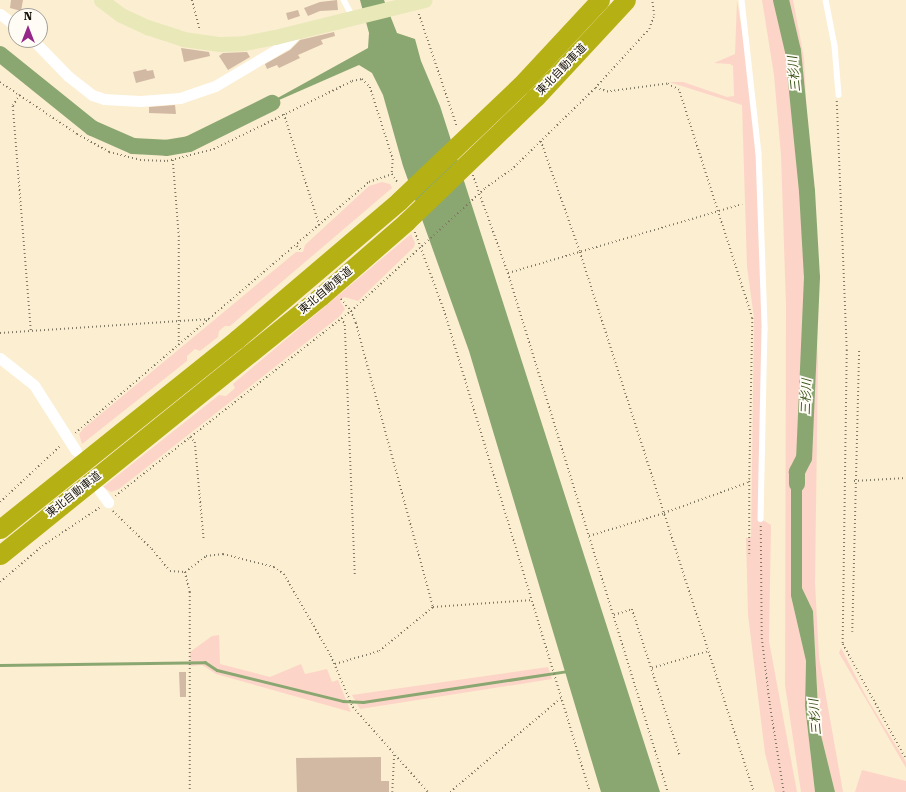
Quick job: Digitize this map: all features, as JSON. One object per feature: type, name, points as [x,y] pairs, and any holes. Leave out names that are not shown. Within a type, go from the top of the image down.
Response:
[{"type":"highway","name":"東北自動車道","points":[[0,529],[238,339],[399,194],[600,0]]},
{"type":"highway","name":"東北自動車道","points":[[0,555],[410,225],[588,43],[626,0]]},
{"type":"street","points":[[101,0],[121,15],[147,27],[204,42],[244,43],[389,11],[420,2]]},
{"type":"street","points":[[41,48],[68,76],[92,95],[104,99],[140,101],[180,98],[215,86],[286,44],[298,32]]},
{"type":"street","points":[[0,358],[34,385],[76,451]]},
{"type":"street","points":[[100,491],[108,502]]},
{"type":"lane","points":[[344,0],[354,19]]},
{"type":"lane","points":[[742,0],[760,153],[765,329],[761,519]]},
{"type":"lane","points":[[826,0],[835,46],[839,95]]},
{"type":"path","points":[[192,0],[204,42]]},
{"type":"path","points":[[0,582],[42,546],[108,502],[351,311],[480,194],[512,170],[595,88],[649,29],[654,15],[652,0]]},
{"type":"path","points":[[420,2],[464,130]]},
{"type":"path","points":[[0,82],[109,152],[140,160],[173,160],[214,149],[352,80],[362,79],[370,87],[390,152],[394,167],[392,174],[399,194]]},
{"type":"path","points":[[595,88],[608,92],[667,84],[679,90],[752,318],[749,554]]},
{"type":"path","points":[[20,95],[13,106],[31,330]]},
{"type":"path","points":[[839,95],[836,103],[847,350],[843,644],[906,759]]},
{"type":"path","points":[[284,114],[320,227]]},
{"type":"path","points":[[541,141],[580,252],[754,792]]},
{"type":"path","points":[[173,160],[179,236],[179,345]]},
{"type":"path","points":[[472,172],[508,273],[668,792]]},
{"type":"path","points":[[0,502],[69,438],[320,227],[369,182],[392,174]]},
{"type":"path","points":[[508,273],[742,204]]},
{"type":"path","points":[[410,225],[421,249],[444,310],[590,792]]},
{"type":"path","points":[[297,246],[303,252]]},
{"type":"path","points":[[342,299],[351,311],[433,607]]},
{"type":"path","points":[[342,318],[345,325],[355,576]]},
{"type":"path","points":[[0,333],[210,319]]},
{"type":"path","points":[[852,632],[854,481],[859,349]]},
{"type":"path","points":[[190,437],[195,442],[204,540]]},
{"type":"path","points":[[854,481],[906,478]]},
{"type":"path","points":[[589,536],[664,513],[746,483],[749,479]]},
{"type":"path","points":[[108,502],[123,523],[152,548],[166,568],[170,571],[185,572],[206,556],[214,554],[274,567],[287,580],[335,664],[353,707],[428,792]]},
{"type":"path","points":[[761,519],[762,638],[770,704],[784,792]]},
{"type":"path","points":[[185,572],[190,592],[190,792]]},
{"type":"path","points":[[335,664],[379,651],[433,607],[533,600]]},
{"type":"path","points":[[614,615],[632,609],[680,756]]},
{"type":"path","points":[[651,668],[708,651]]},
{"type":"path","points":[[450,792],[561,698]]},
{"type":"path","points":[[392,792],[392,761],[394,754]]},
{"type":"shaded area","points":[[762,0],[793,0],[804,58],[818,362],[815,583],[819,657],[843,792],[835,792],[819,727],[813,611],[802,588],[802,462],[791,471],[791,596],[806,661],[805,706],[815,792],[801,792],[785,685],[786,306],[781,155],[774,75]]},
{"type":"shaded area","points":[[737,1],[748,67],[757,153],[762,324],[761,519],[771,525],[769,641],[797,792],[775,792],[765,753],[748,615],[746,538],[751,538],[754,318],[747,267],[742,105],[669,82],[683,82],[727,97],[734,96],[733,66],[730,64],[714,63],[735,54]]},
{"type":"shaded area","points":[[382,182],[390,184],[392,188],[230,326],[225,326],[219,331],[218,337],[200,351],[195,349],[187,356],[187,361],[82,444],[79,434],[84,428],[296,252],[303,252],[305,245],[369,186]]},
{"type":"shaded area","points":[[411,234],[415,243],[414,247],[358,301],[344,297],[340,301],[345,309],[340,316],[119,489],[111,492],[103,487],[219,395],[226,396],[235,388],[233,384]]},
{"type":"shaded area","points":[[219,635],[220,664],[270,677],[301,664],[305,674],[327,669],[332,682],[338,680],[351,712],[216,674],[202,665],[191,666],[190,652],[212,636]]},
{"type":"shaded area","points":[[841,648],[868,700],[906,762],[906,768],[839,653]]},
{"type":"shaded area","points":[[548,667],[552,679],[360,709],[352,695]]},
{"type":"shaded area","points":[[862,770],[906,781],[906,792],[855,792]]},
{"type":"water","points":[[360,0],[384,0],[397,33],[415,39],[421,61],[440,106],[660,792],[601,792],[469,351],[403,166],[383,95],[372,73],[359,65],[252,112],[368,48],[369,33]]},
{"type":"water","points":[[800,457],[802,462],[802,588],[813,611],[819,727],[835,792],[815,792],[805,706],[806,661],[791,596],[791,471]]},
{"type":"building","points":[[11,0],[23,0],[22,8],[10,8]]},
{"type":"building","points":[[337,0],[338,10],[320,11],[308,16],[304,8],[320,2]]},
{"type":"building","points":[[298,10],[300,16],[288,20],[286,13]]},
{"type":"building","points":[[334,32],[335,36],[321,40],[323,44],[298,55],[300,58],[279,68],[277,65],[267,69],[265,64],[290,50],[300,40]]},
{"type":"building","points":[[181,48],[209,52],[210,56],[184,62]]},
{"type":"building","points":[[247,52],[250,57],[228,70],[219,56],[223,53]]},
{"type":"building","points":[[146,69],[147,71],[153,70],[155,78],[136,83],[133,72]]},
{"type":"building","points":[[175,105],[176,114],[149,113],[149,107]]},
{"type":"building","points":[[179,672],[186,672],[186,697],[180,697]]},
{"type":"building","points":[[381,757],[381,781],[389,781],[389,792],[297,792],[296,758]]},
{"type":"waterway","name":"三杉川","points":[[781,0],[793,51],[807,191],[812,277],[804,458],[797,472],[797,484]]},
{"type":"waterway","points":[[0,54],[92,128],[133,146],[166,148],[189,144],[272,103]]},
{"type":"waterway","points":[[0,665],[205,662],[217,670],[343,701],[363,702],[567,671]]}]
